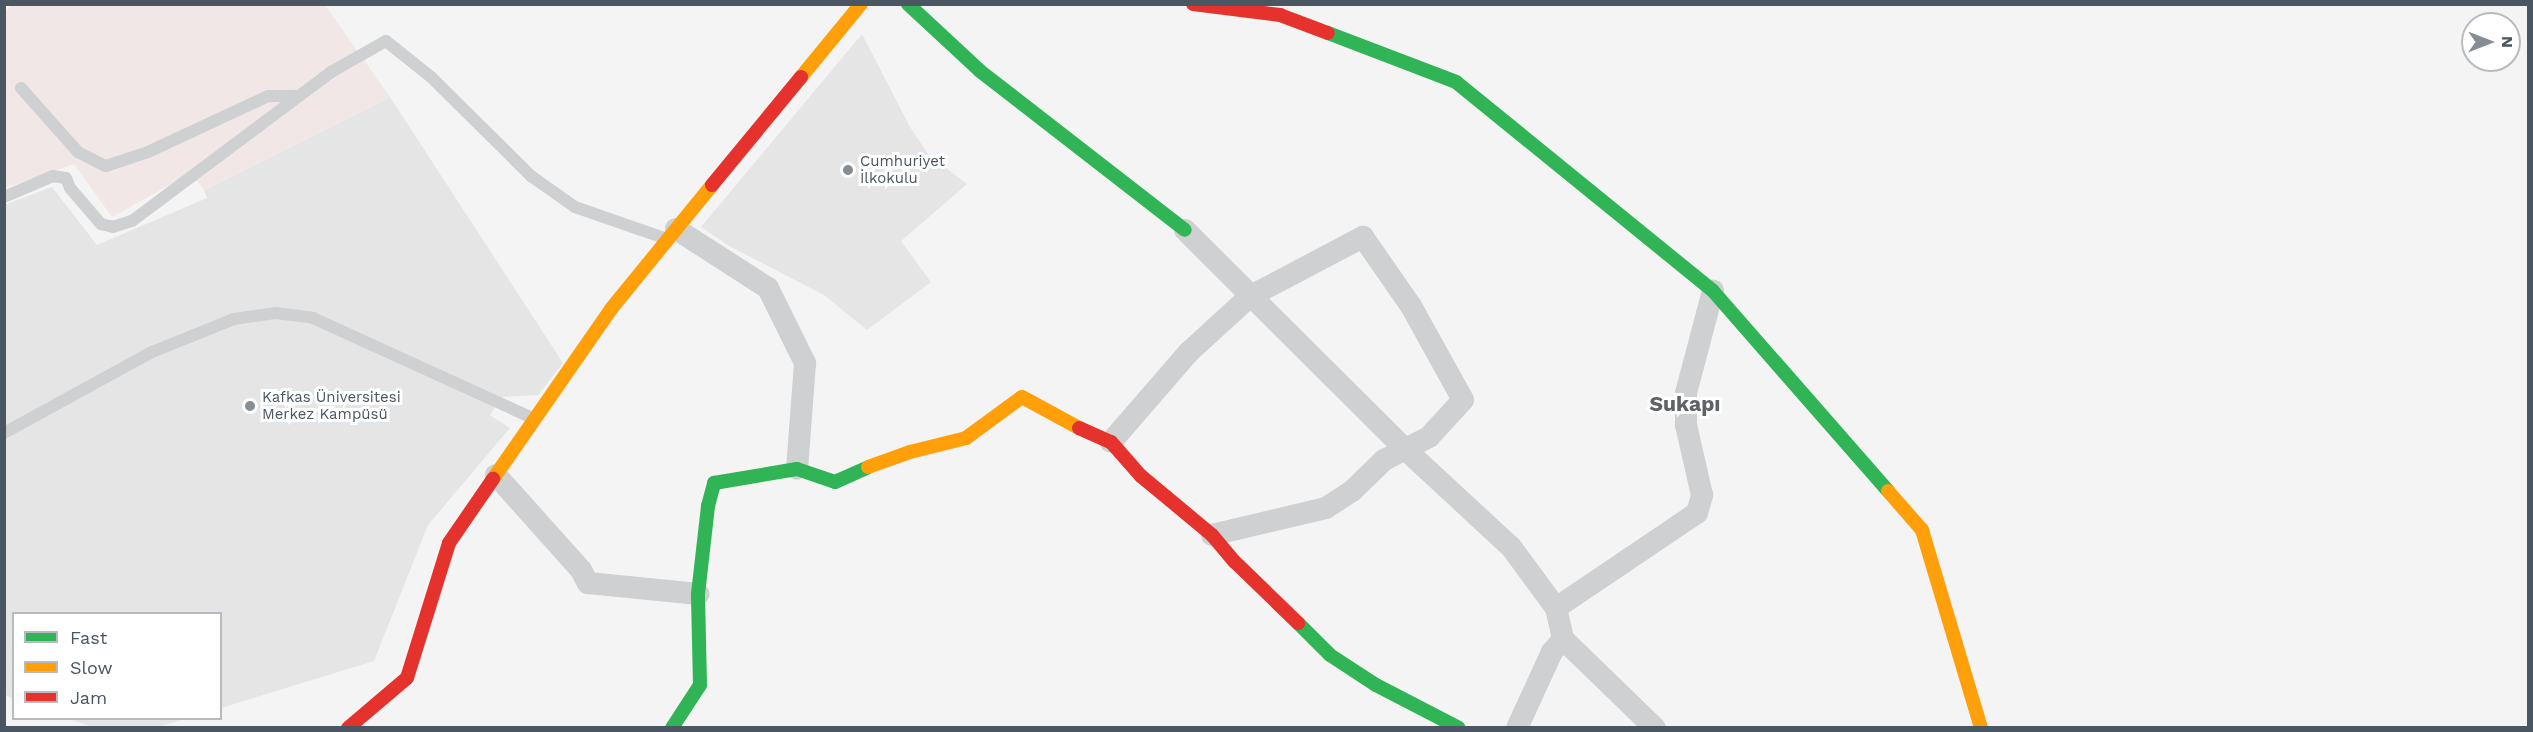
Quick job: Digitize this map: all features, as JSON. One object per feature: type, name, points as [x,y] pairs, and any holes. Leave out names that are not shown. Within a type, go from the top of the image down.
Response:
[{"type":"street","points":[[348,728],[407,678],[449,543],[611,309],[861,4]]},
{"type":"street","points":[[908,4],[980,71],[1185,230],[1249,297],[1405,449],[1511,547],[1556,608],[1563,639],[1655,728]]},
{"type":"street","points":[[1193,4],[1280,15],[1456,82],[1713,291],[1922,530],[1981,728]]},
{"type":"street","points":[[672,234],[768,288],[805,363],[797,469]]},
{"type":"street","points":[[1111,442],[1188,352],[1249,297],[1363,237],[1412,306],[1463,400],[1429,437],[1384,460],[1352,491],[1326,508],[1212,535]]},
{"type":"street","points":[[1556,608],[1697,513],[1702,495],[1686,425],[1686,393],[1713,291]]},
{"type":"street","points":[[672,728],[700,685],[698,594],[708,506],[714,483],[797,469],[812,477],[835,482],[849,474],[910,452],[966,438],[1022,397],[1097,438],[1111,442],[1141,477],[1212,535],[1235,562],[1330,655],[1376,685],[1459,728]]},
{"type":"street","points":[[496,475],[581,570],[588,583],[698,594]]},
{"type":"street","points":[[1517,728],[1552,652],[1563,639]]},
{"type":"lane","points":[[4,198],[53,176],[66,178],[70,188],[101,224],[113,227],[132,221],[331,72],[386,41],[431,77],[531,176],[575,207],[672,234]]},
{"type":"lane","points":[[21,88],[78,152],[106,166],[148,152],[268,96],[298,96]]},
{"type":"lane","points":[[4,433],[152,352],[234,319],[275,313],[313,318],[535,419]]},
{"type":"shaded area","points":[[13,5],[325,5],[390,97],[204,190],[191,173],[112,217],[74,164],[5,188],[4,12]]},
{"type":"shaded area","name":"Cumhuriyet İlkokulu","points":[[862,34],[910,127],[929,155],[967,184],[901,241],[931,282],[867,330],[824,295],[729,246],[701,227]]},
{"type":"shaded area","name":"Kafkas Üniversitesi Merkez Kampüsü","points":[[390,97],[563,363],[538,395],[502,397],[490,415],[510,428],[428,525],[374,661],[222,708],[222,612],[12,612],[12,698],[5,695],[4,205],[52,187],[97,245],[207,198],[204,190]]},
{"type":"shaded area","points":[[72,720],[181,720],[155,728],[93,727]]},
{"type":"traffic: fast","points":[[908,4],[980,71],[1185,230]]},
{"type":"traffic: fast","points":[[1328,33],[1456,82],[1713,291],[1888,491]]},
{"type":"traffic: fast","points":[[672,728],[700,685],[698,594],[708,506],[714,483],[797,469],[835,482],[868,467]]},
{"type":"traffic: fast","points":[[1298,623],[1330,655],[1376,685],[1459,728]]},
{"type":"traffic: slow","points":[[801,77],[861,4]]},
{"type":"traffic: slow","points":[[493,479],[611,309],[712,185]]},
{"type":"traffic: slow","points":[[868,467],[910,452],[966,438],[1022,397],[1079,428]]},
{"type":"traffic: slow","points":[[1888,491],[1922,530],[1981,728]]},
{"type":"traffic: jam","points":[[1193,4],[1280,15],[1328,33]]},
{"type":"traffic: jam","points":[[712,185],[801,77]]},
{"type":"traffic: jam","points":[[1079,428],[1111,442],[1141,476],[1212,535],[1235,562],[1298,623]]},
{"type":"traffic: jam","points":[[348,728],[407,678],[449,543],[493,479]]},
{"type":"place","name":"Cumhuriyet İlkokulu","points":[[848,170]]},
{"type":"place","name":"Kafkas Üniversitesi Merkez Kampüsü","points":[[250,406]]},
{"type":"district","name":"Sukapı","points":[[1685,404]]}]
